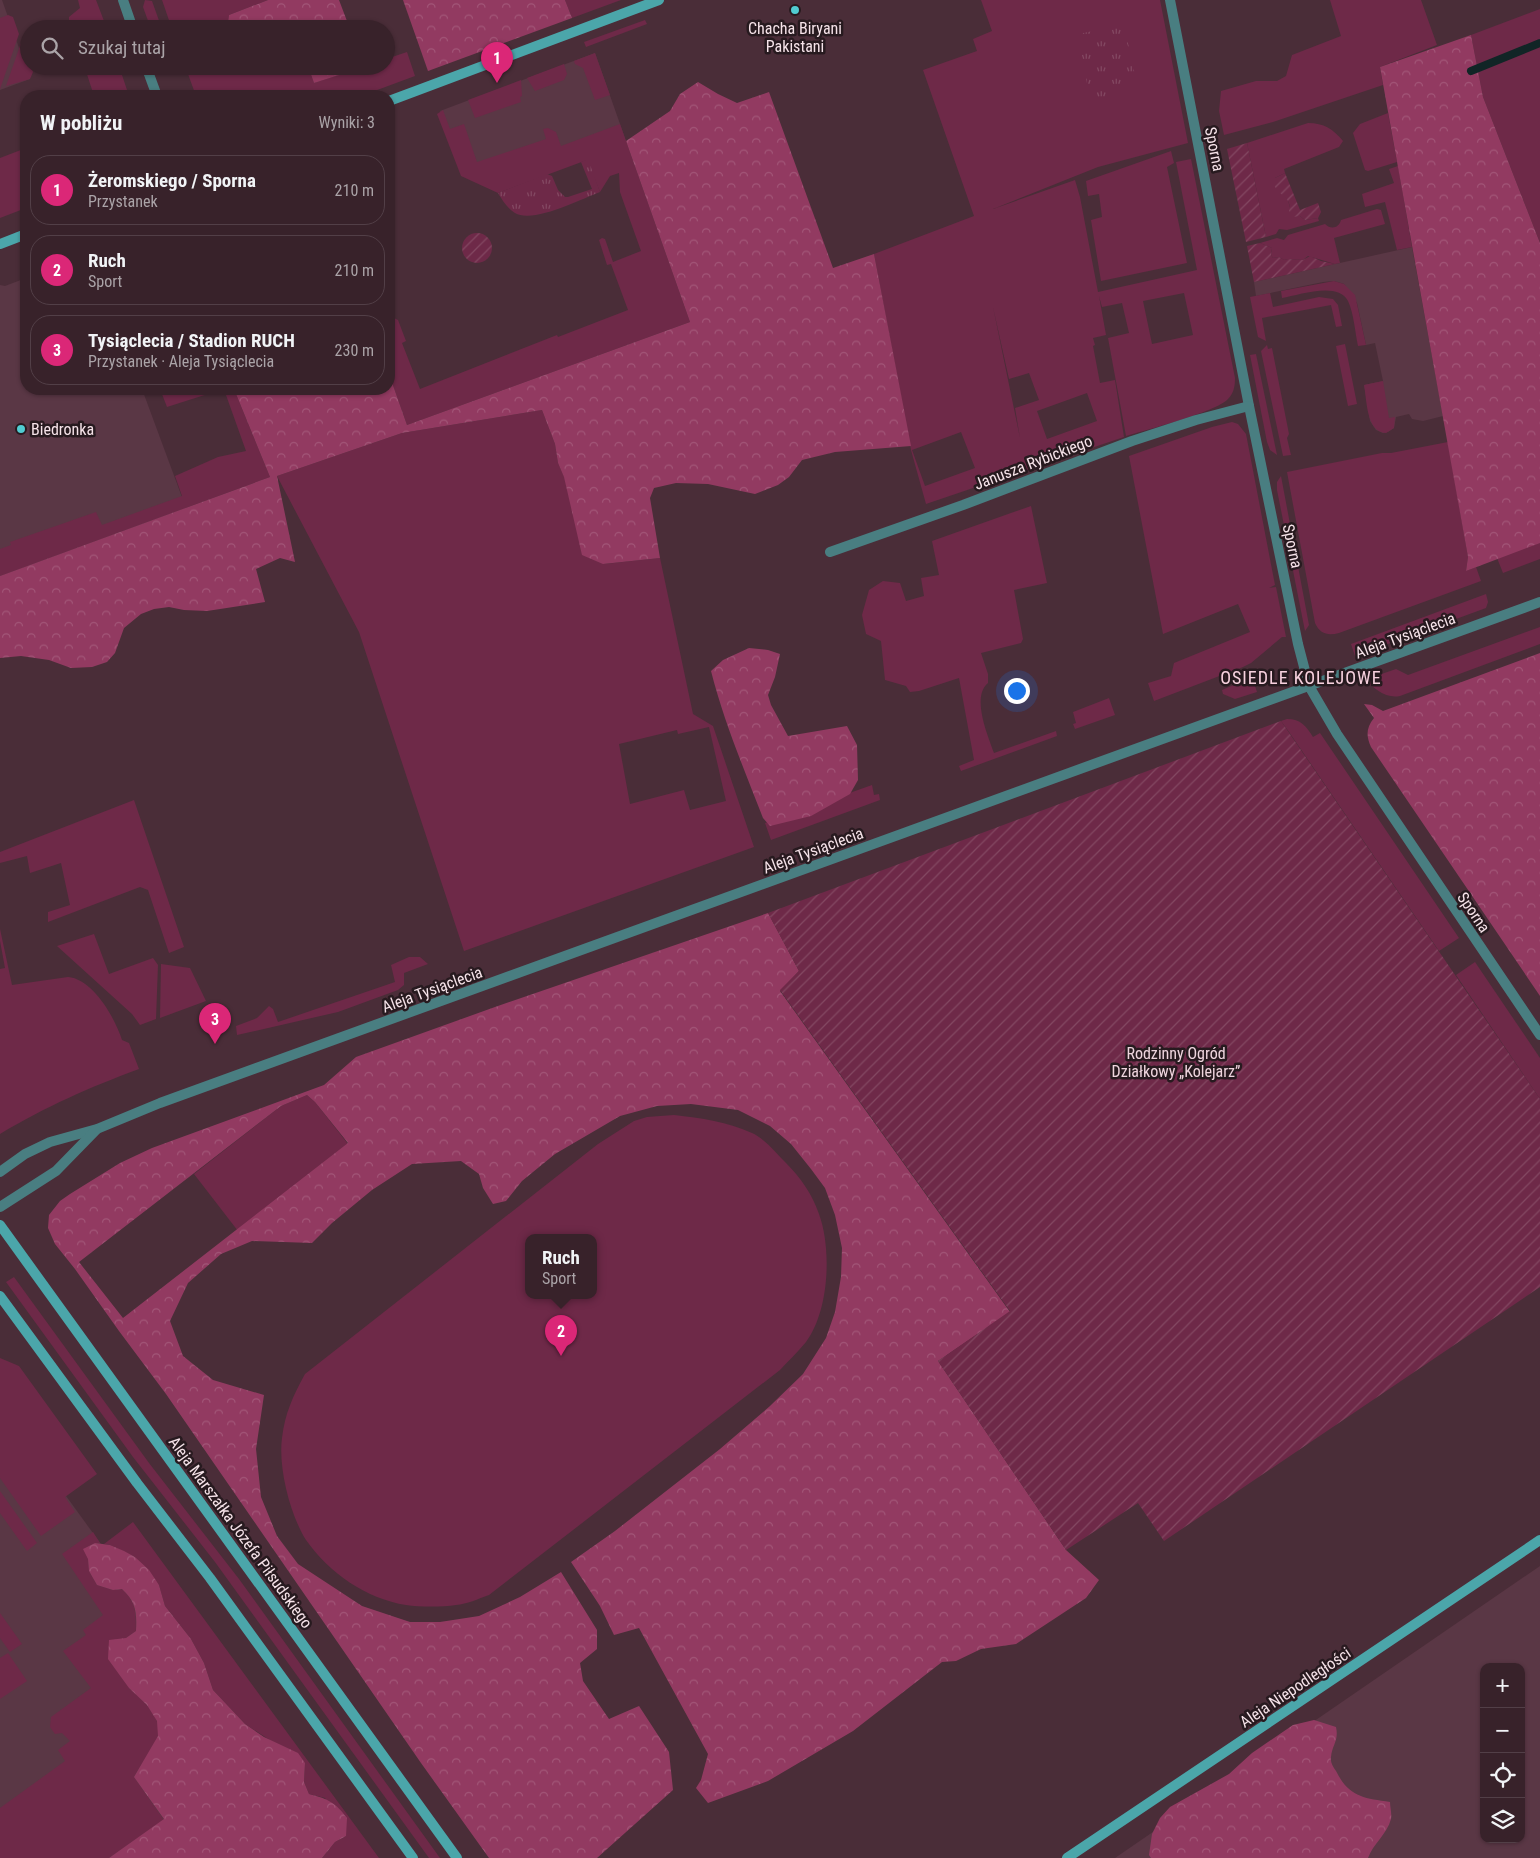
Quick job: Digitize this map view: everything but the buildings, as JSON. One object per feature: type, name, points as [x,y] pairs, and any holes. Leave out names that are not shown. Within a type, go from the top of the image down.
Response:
[{"type":"street","points":[[123,0],[130,20]]},
{"type":"street","points":[[395,98],[659,0]]},
{"type":"street","name":"Sporna","points":[[1170,0],[1249,406],[1298,644],[1309,686],[1337,734],[1540,1035]]},
{"type":"street","points":[[149,75],[155,90]]},
{"type":"street","points":[[0,244],[20,236]]},
{"type":"street","name":"Janusza Rybickiego","points":[[830,552],[971,502],[1132,441],[1196,420],[1249,406]]},
{"type":"street","name":"Aleja Tysiąclecia","points":[[0,1172],[25,1154],[50,1142],[97,1129],[160,1103],[1540,602]]},
{"type":"street","name":"Aleja Tysiąclecia","points":[[0,1207],[56,1172],[97,1129]]},
{"type":"street","name":"Aleja Marszałka Józefa Piłsudskiego","points":[[0,1225],[457,1858]]},
{"type":"street","points":[[0,1296],[137,1484],[210,1578],[413,1858]]},
{"type":"street","name":"Aleja Niepodległości","points":[[1067,1858],[1540,1540]]},
{"type":"shaded area","points":[[0,0],[2,0],[20,51],[20,75],[29,75],[30,79],[0,90]]},
{"type":"shaded area","points":[[595,53],[626,141],[461,169],[440,111]]},
{"type":"shaded area","points":[[1412,247],[1443,416],[1423,421],[1412,419],[1409,414],[1396,417],[1394,428],[1383,433],[1376,430],[1370,421],[1364,385],[1383,381],[1375,343],[1366,345],[1357,303],[1344,284],[1334,281],[1323,282],[1256,296],[1254,282]]},
{"type":"shaded area","points":[[20,280],[20,395],[144,395],[186,508],[0,576],[0,285],[5,286]]},
{"type":"shaded area","points":[[0,1405],[257,1759],[109,1858],[0,1858]]},
{"type":"shaded area","points":[[1540,1566],[1540,1858],[1115,1858]]},
{"type":"green space","points":[[78,0],[96,0],[104,20],[69,20],[69,17],[80,8]]},
{"type":"green space","points":[[145,0],[152,1],[159,20],[148,20],[143,7]]},
{"type":"green space","points":[[162,0],[268,0],[229,15],[228,20],[169,20]]},
{"type":"green space","points":[[268,0],[339,0],[347,20],[228,20],[229,15]]},
{"type":"green space","points":[[403,0],[565,0],[572,18],[428,71]]},
{"type":"green space","points":[[565,0],[621,0],[572,18]]},
{"type":"green space","points":[[981,0],[1160,0],[1188,143],[1098,167],[993,209],[1075,180],[1098,292],[1197,270],[1176,162],[1191,159],[1235,378],[1234,387],[1228,399],[1210,409],[1126,436],[1108,338],[1129,333],[1122,303],[1102,307],[1099,296],[1106,335],[1093,338],[1095,345],[1093,346],[1100,383],[1115,380],[1124,437],[926,504],[911,450],[874,254],[974,216],[923,70],[977,51],[973,39],[992,31]],"holes":[[[1184,293],[1193,335],[1152,344],[1143,301]],[[993,307],[1009,379],[1029,373],[1039,400],[1015,408],[1020,438]],[[1087,393],[1097,421],[1047,439],[1037,411]],[[961,432],[975,468],[925,486],[912,450]]]},
{"type":"green space","points":[[1330,0],[1421,0],[1437,45],[1380,67],[1383,85],[1273,122],[1224,135],[1219,111],[1221,91],[1256,81],[1277,81],[1286,76],[1292,55],[1341,36]]},
{"type":"green space","points":[[1540,9],[1540,243],[1483,97],[1471,35]]},
{"type":"green space","points":[[8,15],[13,17],[19,34],[0,89],[0,18]]},
{"type":"green space","points":[[645,20],[647,24],[586,47],[584,42]]},
{"type":"green space","points":[[1124,25],[1138,89],[1090,100],[1078,34]]},
{"type":"green space","points":[[1471,35],[1483,97],[1540,243],[1540,543],[1466,571],[1468,557],[1380,67]]},
{"type":"green space","points":[[20,46],[20,75],[32,75],[30,79],[6,86]]},
{"type":"green space","points":[[407,52],[415,76],[377,90],[194,90],[188,75],[311,75],[314,83],[338,75],[395,75],[395,56]]},
{"type":"green space","points":[[595,53],[610,95],[595,100],[583,68],[575,64],[574,61]]},
{"type":"green space","points":[[564,64],[567,74],[564,80],[535,91],[527,78]]},
{"type":"green space","points":[[87,75],[122,75],[127,90],[92,90]]},
{"type":"green space","points":[[311,75],[339,75],[314,83]]},
{"type":"green space","points":[[521,80],[521,102],[475,118],[468,100]]},
{"type":"green space","points":[[698,82],[737,103],[769,92],[833,268],[874,254],[911,446],[835,452],[802,460],[789,477],[778,485],[755,494],[708,484],[676,483],[654,488],[650,498],[660,558],[603,564],[582,555],[564,477],[558,463],[555,444],[542,410],[402,433],[277,476],[295,562],[280,558],[256,569],[265,602],[207,611],[169,607],[154,609],[141,614],[124,628],[115,653],[107,662],[92,667],[71,668],[49,660],[21,656],[0,658],[0,576],[270,477],[236,395],[395,395],[395,391],[407,425],[690,322],[626,141],[670,111],[680,94]]},
{"type":"green space","points":[[443,110],[450,129],[464,124],[477,162],[546,139],[543,129],[548,128],[556,132],[561,146],[620,124],[690,322],[407,425],[395,391],[395,318],[398,320],[406,341],[402,343],[420,389],[557,335],[558,337],[628,310],[611,264],[607,265],[599,240],[605,239],[613,262],[641,251],[620,192],[619,173],[610,176],[600,192],[587,160],[498,193],[461,176],[437,114]]},
{"type":"green space","points":[[1388,113],[1397,162],[1368,171],[1365,170],[1353,133],[1360,124]]},
{"type":"green space","points":[[1308,123],[1319,124],[1328,128],[1343,141],[1339,147],[1284,169],[1285,173],[1275,178],[1288,200],[1290,208],[1305,220],[1318,218],[1319,221],[1287,230],[1279,229],[1276,234],[1266,237],[1247,143]]},
{"type":"green space","points":[[1247,143],[1266,237],[1246,242],[1227,149]]},
{"type":"green space","points":[[20,150],[20,210],[0,218],[0,158]]},
{"type":"green space","points":[[1171,151],[1174,163],[1167,167],[1187,263],[1101,281],[1091,220],[1102,217],[1099,194],[1088,196],[1086,181]]},
{"type":"green space","points":[[588,159],[600,192],[570,205],[545,213],[523,216],[510,209],[498,193],[547,174],[552,176],[558,190],[565,197],[592,189],[581,162]]},
{"type":"green space","points":[[1398,166],[1412,247],[1397,250],[1385,202],[1365,207],[1362,194],[1394,183],[1389,169]]},
{"type":"green space","points":[[1285,173],[1300,210],[1318,203],[1321,212],[1318,218],[1305,220],[1300,216],[1293,217],[1289,211],[1290,205],[1288,201],[1275,188],[1274,183],[1275,178]]},
{"type":"green space","points":[[1377,209],[1381,210],[1385,224],[1334,238],[1340,263],[1335,264],[1308,256],[1303,260],[1273,258],[1271,255],[1272,248],[1260,243],[1277,238],[1284,240],[1288,235],[1325,224],[1334,227],[1341,220]]},
{"type":"green space","points":[[477,233],[488,237],[492,248],[488,259],[477,263],[466,259],[462,248],[466,237]]},
{"type":"green space","points":[[1260,243],[1272,248],[1271,255],[1273,258],[1303,260],[1310,256],[1335,264],[1254,282],[1247,246]]},
{"type":"green space","points":[[1334,281],[1344,284],[1355,295],[1366,345],[1358,346],[1352,312],[1348,301],[1343,295],[1327,290],[1282,298],[1281,291]]},
{"type":"green space","points":[[1270,293],[1273,307],[1319,297],[1333,299],[1338,305],[1342,326],[1336,327],[1331,305],[1262,318],[1266,341],[1258,337],[1250,297]]},
{"type":"green space","points":[[1345,344],[1357,404],[1348,406],[1336,346]]},
{"type":"green space","points":[[1267,345],[1268,349],[1272,348],[1289,434],[1287,438],[1291,455],[1283,456],[1261,351]]},
{"type":"green space","points":[[1256,354],[1277,455],[1270,450],[1267,442],[1250,355]]},
{"type":"green space","points":[[1383,381],[1389,418],[1395,417],[1394,428],[1386,433],[1379,431],[1371,421],[1364,385]]},
{"type":"green space","points":[[162,395],[205,395],[167,407]]},
{"type":"green space","points":[[226,395],[236,395],[270,477],[0,576],[0,549],[11,545],[10,542],[96,512],[102,525],[182,496],[175,476],[218,457],[246,451]]},
{"type":"green space","points":[[542,410],[555,444],[558,463],[604,564],[660,558],[693,714],[713,726],[754,847],[464,951],[359,632],[277,476],[402,433]],"holes":[[[709,727],[726,801],[690,810],[684,790],[630,804],[619,744],[677,730],[678,734]]]},
{"type":"green space","points":[[1232,422],[1238,424],[1246,434],[1275,585],[1269,588],[1276,587],[1286,637],[1282,637],[1251,663],[1243,667],[1154,701],[1148,683],[1171,676],[1174,663],[1250,632],[1238,604],[1163,634],[1129,456],[1212,427]]},
{"type":"green space","points":[[1448,442],[1468,557],[1466,571],[1476,567],[1481,581],[1339,633],[1328,634],[1322,632],[1315,623],[1287,472]]},
{"type":"green space","points":[[1281,476],[1309,625],[1305,631],[1277,490],[1277,482]]},
{"type":"green space","points":[[1031,506],[1047,583],[1014,590],[1023,639],[1021,643],[981,653],[988,674],[988,683],[983,689],[981,697],[982,717],[994,753],[1056,731],[1057,736],[961,771],[959,766],[974,760],[959,678],[919,691],[910,692],[906,686],[885,680],[881,641],[866,634],[862,615],[869,590],[883,581],[900,583],[906,601],[924,596],[921,578],[939,575],[932,541]]},
{"type":"green space","points":[[1540,536],[1540,559],[1503,573],[1495,553]]},
{"type":"green space","points":[[1486,594],[1488,602],[1486,608],[1355,656],[1351,644]]},
{"type":"green space","points":[[1540,627],[1540,644],[1400,696],[1395,697],[1385,694],[1364,680],[1396,669],[1408,675]]},
{"type":"green space","points":[[749,648],[768,650],[780,654],[775,677],[768,695],[771,705],[788,736],[847,726],[857,745],[858,780],[850,794],[811,816],[770,826],[763,818],[742,763],[722,709],[711,671],[723,660]]},
{"type":"green space","points":[[1540,653],[1540,996],[1371,747],[1368,732],[1369,725],[1374,718],[1364,704],[1372,705],[1383,711]]},
{"type":"green space","points":[[1252,677],[1257,692],[1235,699],[1223,694],[1222,690]]},
{"type":"green space","points":[[1109,698],[1115,715],[1075,729],[1073,724],[1076,723],[1073,712]]},
{"type":"green space","points":[[1287,719],[1296,720],[1303,724],[1313,737],[1320,733],[1459,938],[1439,951],[1281,721]]},
{"type":"green space","name":"Rodzinny Ogród Działkowy „Kolejarz”","points":[[1281,721],[1540,1099],[1540,1287],[1164,1541],[1138,1503],[1066,1550],[938,1361],[1010,1311],[780,990],[799,971],[768,913]]},
{"type":"green space","points":[[872,785],[874,795],[879,794],[880,800],[771,840],[765,823]]},
{"type":"green space","points":[[134,800],[184,947],[169,953],[148,890],[140,887],[48,922],[48,912],[70,905],[61,863],[30,873],[27,856],[0,863],[0,852]]},
{"type":"green space","points":[[768,913],[799,971],[780,991],[1010,1312],[938,1361],[1066,1550],[1099,1580],[1086,1598],[1016,1644],[981,1649],[956,1661],[942,1662],[853,1731],[768,1781],[708,1803],[696,1788],[701,1780],[708,1754],[639,1628],[614,1635],[600,1606],[571,1562],[615,1531],[720,1449],[770,1406],[803,1374],[826,1338],[835,1312],[841,1277],[842,1248],[835,1215],[825,1188],[791,1144],[770,1126],[738,1110],[691,1104],[657,1106],[620,1116],[555,1154],[522,1181],[506,1201],[493,1204],[483,1188],[479,1174],[461,1161],[412,1164],[372,1190],[332,1223],[312,1243],[252,1241],[221,1254],[188,1283],[170,1321],[183,1356],[213,1380],[264,1395],[256,1449],[261,1497],[277,1536],[298,1564],[362,1606],[410,1622],[440,1622],[479,1616],[520,1597],[561,1572],[597,1630],[597,1649],[580,1663],[583,1681],[609,1719],[639,1706],[669,1752],[673,1790],[597,1858],[489,1858],[421,1763],[166,1394],[55,1244],[48,1228],[49,1215],[60,1201],[120,1163],[152,1148],[324,1085],[356,1057]],"holes":[[[307,1095],[315,1102],[348,1143],[123,1318],[79,1262],[281,1106]]]},
{"type":"green space","points":[[0,929],[12,985],[68,977],[77,979],[102,1001],[114,1021],[122,1040],[129,1043],[139,1069],[68,1098],[0,1134],[0,969],[5,968],[0,941]]},
{"type":"green space","points":[[94,934],[109,974],[153,958],[158,965],[156,1019],[140,1025],[132,1014],[57,946]]},
{"type":"green space","points":[[409,957],[420,957],[428,964],[404,973],[404,985],[398,990],[338,1012],[237,1035],[236,1026],[257,1018],[269,1006],[273,1009],[278,1022],[395,982],[391,965]]},
{"type":"green space","points":[[1475,962],[1540,1058],[1540,1099],[1456,975]]},
{"type":"green space","points":[[161,964],[190,968],[206,1001],[160,1018]]},
{"type":"green space","points":[[307,1095],[315,1102],[348,1144],[238,1231],[194,1174],[281,1106]]},
{"type":"green space","points":[[674,1115],[714,1121],[743,1129],[766,1142],[801,1180],[819,1214],[826,1245],[827,1262],[824,1297],[814,1329],[806,1342],[780,1370],[489,1595],[460,1604],[412,1606],[377,1597],[350,1583],[326,1563],[306,1540],[295,1518],[286,1490],[281,1450],[283,1429],[290,1405],[305,1374],[598,1144],[634,1121],[647,1117]]},
{"type":"green space","points":[[14,1277],[149,1463],[239,1579],[440,1858],[429,1858],[215,1562],[133,1457],[6,1282]]},
{"type":"green space","points":[[0,1358],[19,1366],[97,1474],[65,1497],[75,1512],[41,1536],[0,1478]]},
{"type":"green space","points":[[0,1491],[37,1543],[27,1551],[0,1513]]},
{"type":"green space","points":[[133,1522],[379,1858],[322,1858],[335,1842],[346,1836],[325,1798],[309,1794],[304,1782],[305,1763],[245,1724],[213,1690],[204,1663],[191,1639],[165,1606],[159,1585],[135,1557],[104,1544]]},
{"type":"green space","points":[[93,1532],[100,1543],[95,1543],[84,1549],[88,1559],[89,1571],[97,1585],[113,1590],[122,1589],[133,1603],[136,1631],[126,1638],[129,1688],[150,1709],[157,1721],[158,1728],[157,1740],[134,1777],[164,1820],[109,1858],[0,1858],[0,1808],[65,1761],[58,1750],[70,1741],[62,1733],[55,1734],[50,1727],[51,1717],[91,1688],[63,1651],[86,1635],[83,1630],[103,1615],[62,1554]]},
{"type":"green space","points":[[95,1543],[110,1545],[124,1551],[135,1557],[149,1570],[159,1585],[165,1606],[191,1639],[204,1663],[213,1690],[245,1724],[264,1737],[298,1753],[305,1763],[304,1782],[309,1794],[331,1802],[347,1818],[346,1836],[335,1842],[322,1858],[109,1858],[164,1819],[134,1777],[158,1736],[157,1721],[147,1705],[129,1688],[108,1659],[109,1640],[126,1638],[136,1631],[135,1608],[130,1598],[122,1589],[113,1590],[97,1585],[89,1571],[88,1559],[83,1549]]},
{"type":"green space","points":[[0,1613],[22,1644],[10,1652],[0,1638]]},
{"type":"green space","points":[[8,1653],[27,1681],[0,1699],[0,1658]]},
{"type":"green space","points":[[1314,1720],[1336,1727],[1337,1736],[1331,1761],[1346,1786],[1358,1795],[1390,1802],[1391,1817],[1389,1824],[1368,1858],[1151,1858],[1149,1855],[1152,1834],[1160,1818],[1170,1807],[1229,1774],[1252,1753],[1293,1725]]},
{"type":"waterway","points":[[1471,71],[1540,43]]},
{"type":"place","name":"Chacha Biryani Pakistani","points":[[795,10]]},
{"type":"place","name":"Żeromskiego / Sporna","points":[[497,83]]},
{"type":"place","name":"Biedronka","points":[[21,429]]},
{"type":"place","name":"Tysiąclecia / Stadion RUCH","points":[[215,1044]]},
{"type":"place","name":"Ruch","points":[[561,1356]]},
{"type":"district","name":"OSIEDLE KOLEJOWE","points":[[1301,678]]}]
